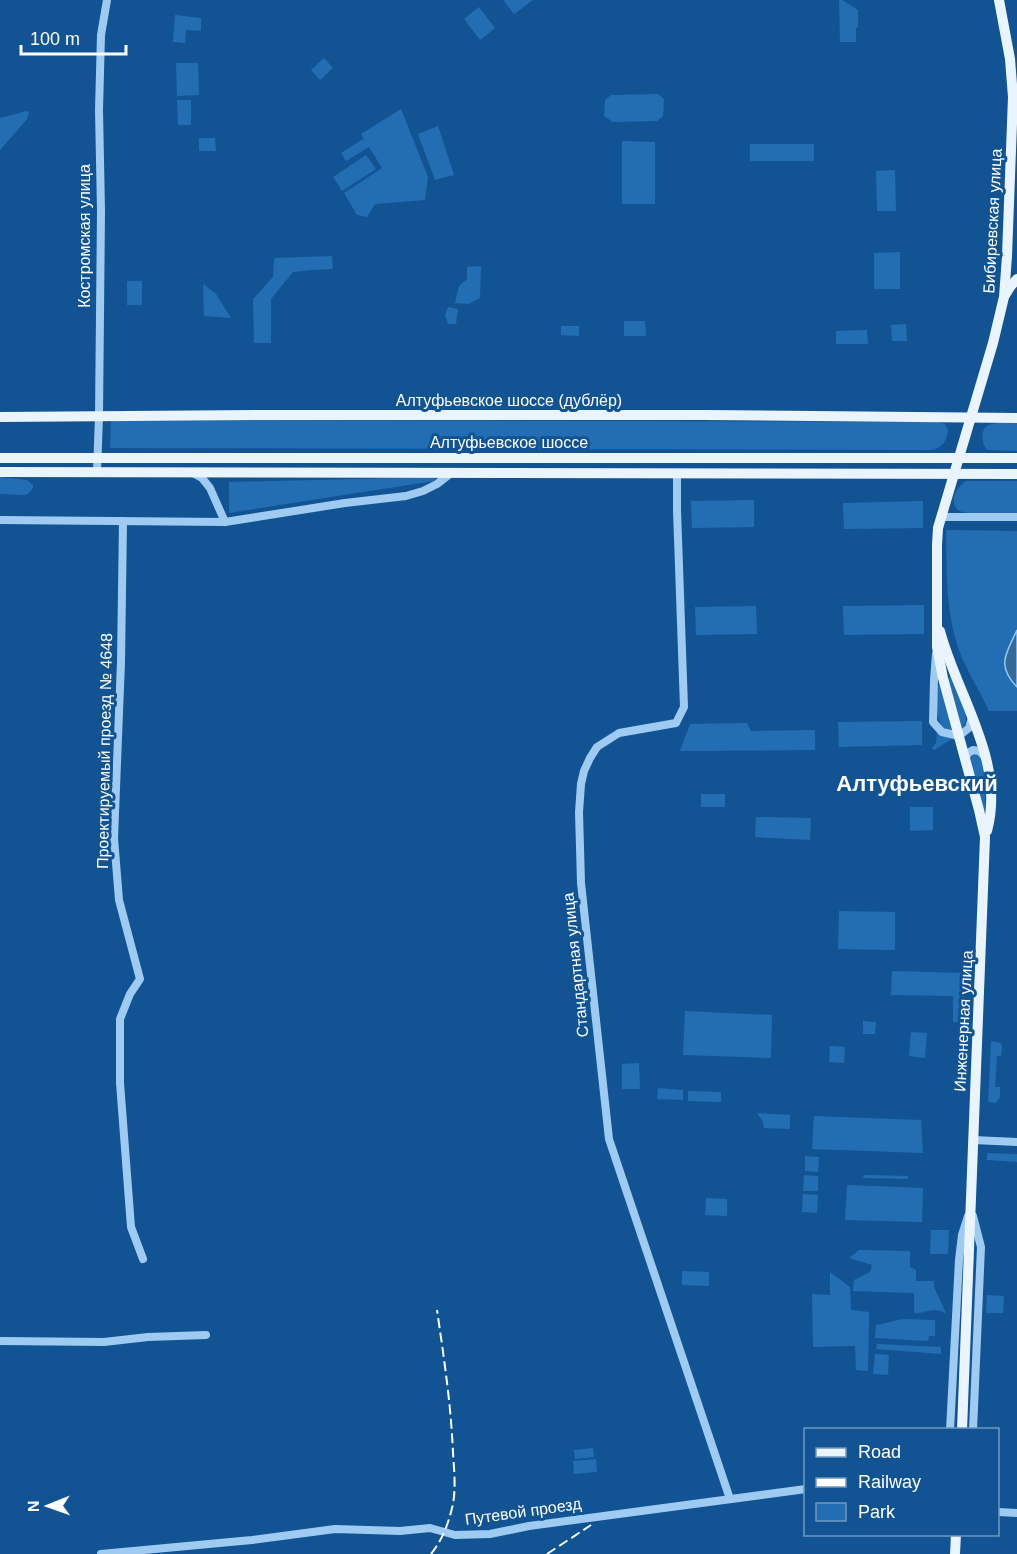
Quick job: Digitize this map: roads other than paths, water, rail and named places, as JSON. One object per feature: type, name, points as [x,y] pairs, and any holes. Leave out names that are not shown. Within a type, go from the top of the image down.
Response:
[{"type":"main road","name":"Бибиревская улица","points":[[954,474],[993,343],[1004,297],[1012,87],[1009,54],[999,0]]},
{"type":"main road","points":[[1010,186],[1017,205]]},
{"type":"main road","points":[[1004,297],[1017,279]]},
{"type":"main road","name":"Алтуфьевское шоссе (дублёр)","points":[[0,417],[705,414],[1017,417]]},
{"type":"main road","name":"Алтуфьевское шоссе","points":[[0,458],[1017,458]]},
{"type":"main road","name":"Алтуфьевское шоссе","points":[[0,472],[1017,474]]},
{"type":"main road","name":"Инженерная улица","points":[[954,474],[937,536],[937,647],[985,837],[971,1206]]},
{"type":"main road","name":"Инженерная улица","points":[[937,603],[939,627],[946,651],[986,757],[991,806],[985,837]]},
{"type":"main road","points":[[962,1427],[971,1206]]},
{"type":"main road","points":[[956,1536],[956,1554]]},
{"type":"street","name":"Костромская улица","points":[[97,472],[101,211],[99,110],[101,35],[106,0]]},
{"type":"street","points":[[192,473],[202,478],[210,488],[225,522]]},
{"type":"street","points":[[0,520],[225,522],[355,501],[406,496],[430,488],[451,473]]},
{"type":"street","name":"Стандартная улица","points":[[677,473],[684,707],[676,723],[619,733],[597,747],[590,758],[581,784],[579,812],[581,883],[609,1139],[730,1499]]},
{"type":"street","points":[[941,517],[1017,517]]},
{"type":"street","name":"Проектируемый проезд № 4648","points":[[123,521],[121,662],[114,838],[119,900],[140,979],[130,994],[120,1018],[120,1083],[131,1227],[143,1259]]},
{"type":"street","points":[[937,647],[933,722],[942,732],[959,736],[969,728],[972,717]]},
{"type":"street","points":[[965,760],[968,753],[973,750],[979,751],[986,757]]},
{"type":"street","points":[[973,1140],[1017,1142]]},
{"type":"street","name":"Инженерная улица","points":[[950,1428],[959,1260],[962,1234],[971,1206]]},
{"type":"street","name":"Инженерная улица","points":[[971,1206],[981,1246],[974,1428]]},
{"type":"street","points":[[0,1341],[104,1342],[148,1337],[206,1335]]},
{"type":"street","name":"Путевой проезд","points":[[101,1554],[252,1540],[335,1529],[400,1531],[430,1528],[455,1535],[489,1534],[529,1526],[804,1489]]},
{"type":"street","points":[[999,1512],[1017,1513]]},
{"type":"railway","points":[[431,1554],[447,1524],[453,1504],[455,1485],[449,1399],[437,1310]]},
{"type":"railway","points":[[547,1554],[591,1525]]},
{"type":"district","name":"Алтуфьевский","points":[[917,783]]}]
